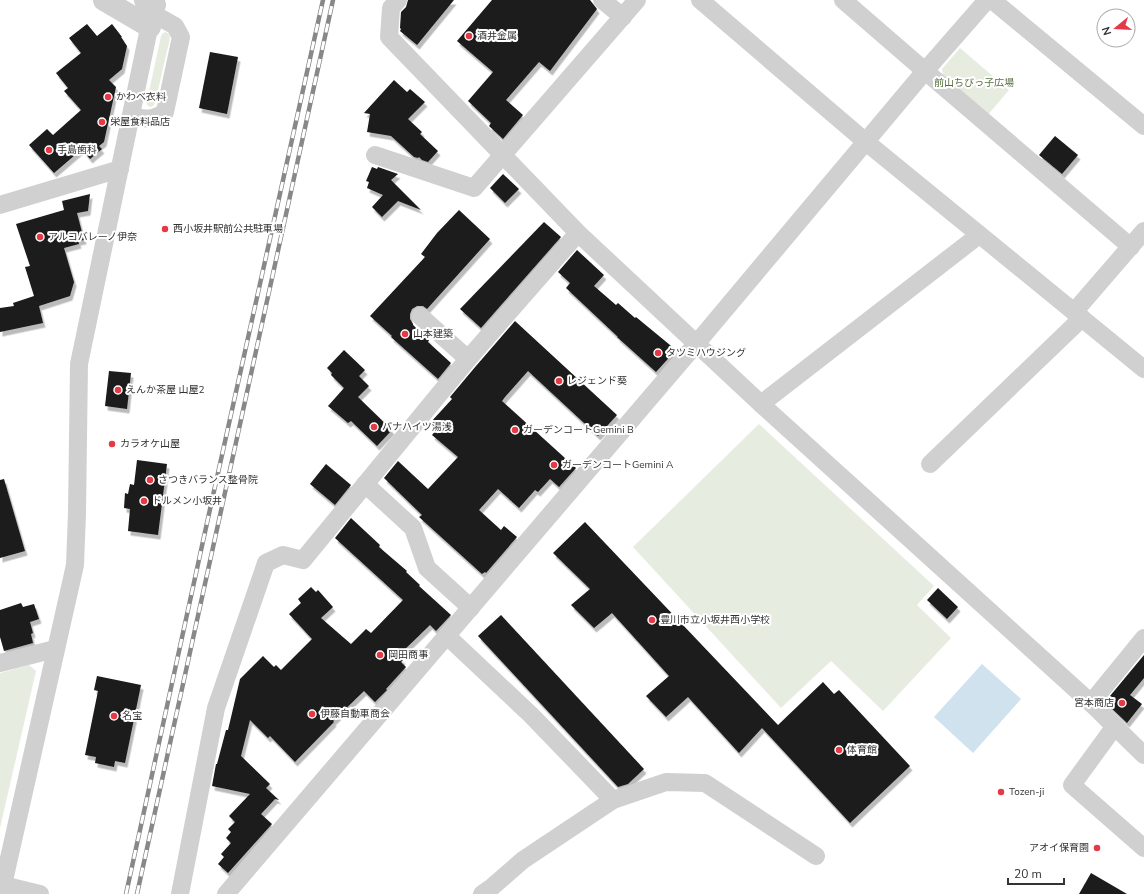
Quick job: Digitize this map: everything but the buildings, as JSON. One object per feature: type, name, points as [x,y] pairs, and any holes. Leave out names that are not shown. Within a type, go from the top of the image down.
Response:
[{"type":"street","points":[[104,0],[152,9],[175,26],[181,37],[165,112],[157,118],[148,119],[132,116]]},
{"type":"street","points":[[398,0],[391,8],[389,37],[578,233],[761,404],[1115,726],[1144,755]]},
{"type":"street","points":[[602,0],[622,17]]},
{"type":"street","points":[[375,155],[474,188],[637,0]]},
{"type":"street","points":[[700,0],[866,142],[1144,369]]},
{"type":"street","points":[[843,0],[1131,247]]},
{"type":"street","points":[[226,894],[696,344],[925,71],[987,0]]},
{"type":"street","points":[[992,0],[1144,126]]},
{"type":"street","points":[[40,894],[1,885],[75,565],[79,364],[132,116],[152,9]]},
{"type":"street","points":[[0,204],[120,169]]},
{"type":"street","points":[[930,464],[1078,315],[1144,231]]},
{"type":"street","points":[[180,894],[216,708],[266,563],[283,555],[303,560],[468,360],[578,233]]},
{"type":"street","points":[[761,404],[979,234]]},
{"type":"street","points":[[420,316],[468,360]]},
{"type":"street","points":[[365,484],[413,528],[427,568],[471,608]]},
{"type":"street","points":[[447,636],[531,714],[613,800]]},
{"type":"street","points":[[1091,704],[1144,638]]},
{"type":"street","points":[[0,663],[55,649]]},
{"type":"street","points":[[1115,726],[1072,785],[1144,848]]},
{"type":"street","points":[[482,894],[523,860],[613,800],[666,782],[706,783],[816,856]]},
{"type":"green space","points":[[166,32],[169,34],[170,38],[155,103],[150,107],[147,105],[147,101],[161,36]]},
{"type":"green space","name":"前山ちびっ子広場","points":[[960,48],[1009,90],[986,117],[944,80],[942,69]]},
{"type":"green space","points":[[759,424],[934,586],[917,605],[951,638],[883,711],[831,661],[781,708],[633,547]]},
{"type":"green space","points":[[29,665],[36,671],[0,828],[0,673]]},
{"type":"water","points":[[982,664],[1021,699],[973,753],[934,717]]},
{"type":"railway","points":[[126,894],[323,0]]},
{"type":"railway","points":[[137,894],[333,0]]},
{"type":"place","name":"酒井金属","points":[[469,36]]},
{"type":"place","name":"かわべ衣料","points":[[108,97]]},
{"type":"place","name":"栄屋食料品店","points":[[102,122]]},
{"type":"place","name":"手島歯科","points":[[49,150]]},
{"type":"place","name":"西小坂井駅前公共駐車場","points":[[165,229]]},
{"type":"place","name":"アルコバレーノ伊奈","points":[[40,237]]},
{"type":"place","name":"山本建築","points":[[405,334]]},
{"type":"place","name":"タツミハウジング","points":[[658,353]]},
{"type":"place","name":"レジェンド葵","points":[[559,381]]},
{"type":"place","name":"えんか茶屋 山屋2","points":[[118,390]]},
{"type":"place","name":"パナハイツ湯浅","points":[[374,427]]},
{"type":"place","name":"ガーデンコートGemini B","points":[[515,430]]},
{"type":"place","name":"カラオケ山屋","points":[[112,444]]},
{"type":"place","name":"ガーデンコートGemini A","points":[[554,465]]},
{"type":"place","name":"さつきバランス整骨院","points":[[150,480]]},
{"type":"place","name":"ドルメン小坂井","points":[[144,501]]},
{"type":"place","name":"豊川市立小坂井西小学校","points":[[652,620]]},
{"type":"place","name":"岡田商事","points":[[380,655]]},
{"type":"place","name":"宮本商店","points":[[1122,703]]},
{"type":"place","name":"伊藤自動車商会","points":[[312,714]]},
{"type":"place","name":"名宝","points":[[114,716]]},
{"type":"place","name":"体育館","points":[[839,750]]},
{"type":"place","name":"Tozen-ji","points":[[1001,792]]},
{"type":"place","name":"アオイ保育園","points":[[1097,848]]}]
